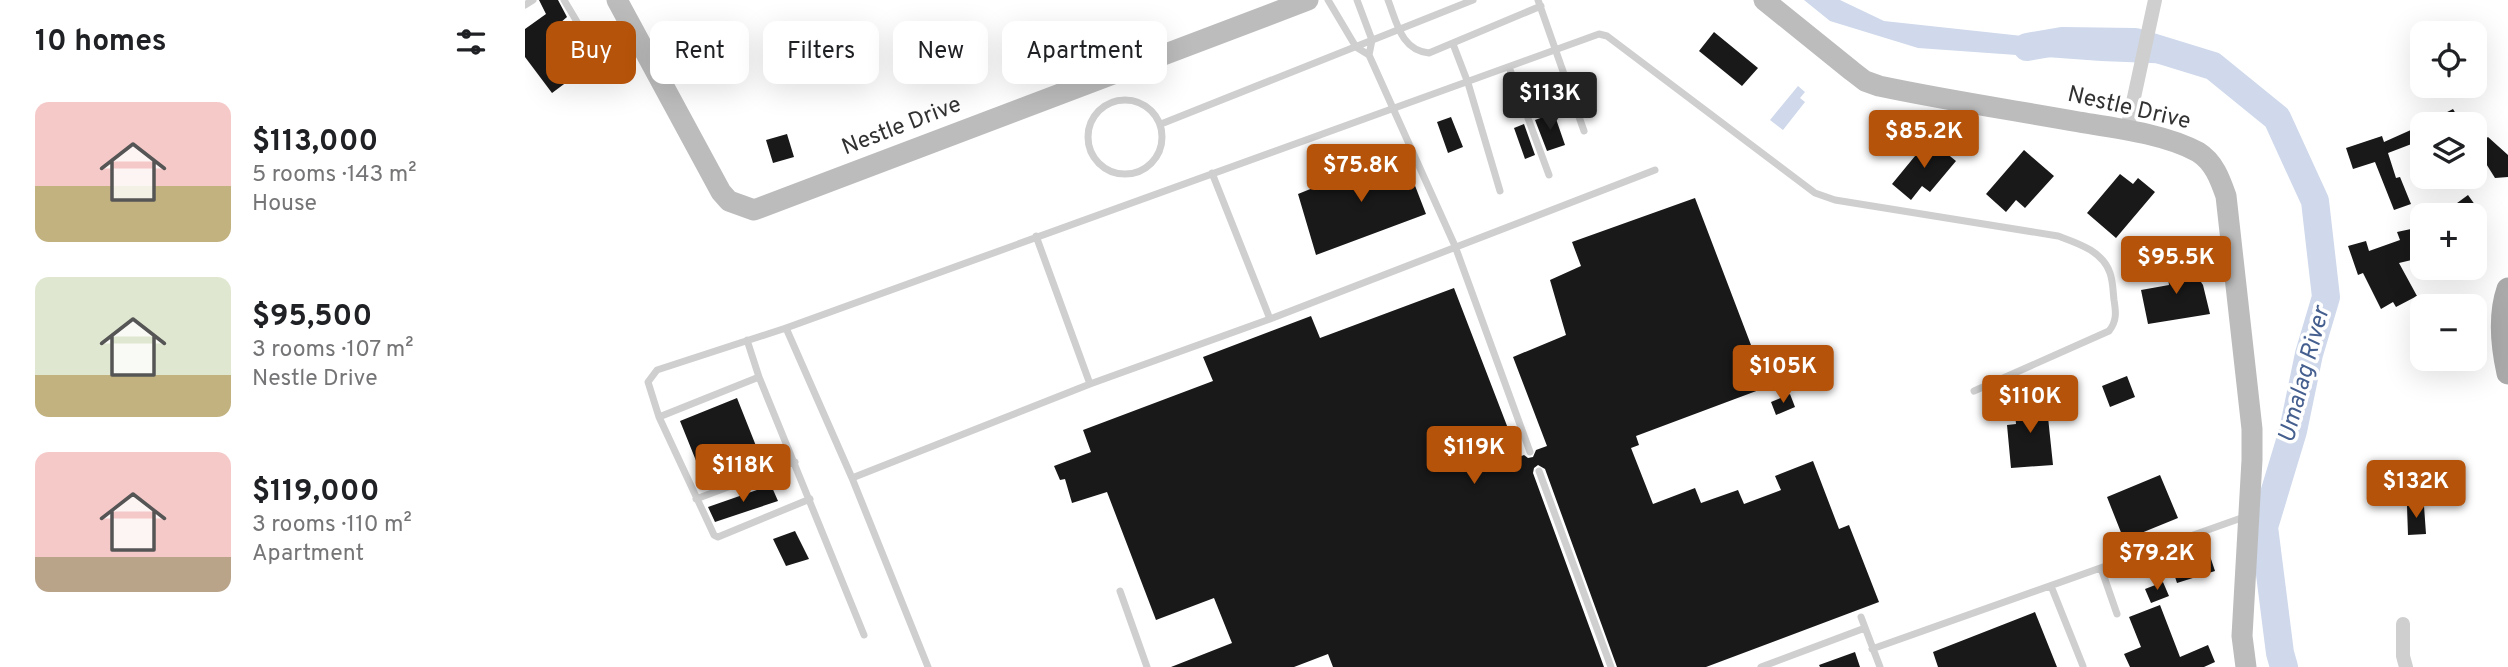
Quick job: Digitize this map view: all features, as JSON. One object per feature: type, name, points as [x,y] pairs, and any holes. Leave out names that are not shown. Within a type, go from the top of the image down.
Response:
[{"type":"main road","points":[[2508,289],[2503,303],[2502,333],[2508,373]]},
{"type":"street","name":"Nestle Drive","points":[[617,0],[721,192],[729,201],[754,210],[1300,1]]},
{"type":"street","name":"Nestle Drive","points":[[1764,0],[1865,81],[1879,86],[2127,130],[2198,152],[2210,162],[2226,196],[2249,396],[2252,460],[2242,636],[2246,667]]},
{"type":"street","points":[[2127,130],[2155,0]]},
{"type":"street","points":[[2403,624],[2403,656],[2406,667]]},
{"type":"lane","points":[[525,5],[533,0]]},
{"type":"lane","points":[[564,0],[577,21]]},
{"type":"lane","points":[[1328,0],[1356,47],[1369,55]]},
{"type":"lane","points":[[1357,0],[1372,40],[1369,55],[1455,246],[1530,452]]},
{"type":"lane","points":[[1388,0],[1409,47],[1418,52],[1429,53],[1540,3],[1584,131]]},
{"type":"lane","points":[[1161,124],[1473,0]]},
{"type":"lane","points":[[810,499],[718,537],[711,532],[659,417],[647,382],[651,375],[657,370],[786,328],[1468,83],[1593,35],[1607,36],[1815,193],[1835,200],[2057,236],[2082,245],[2100,257],[2110,272],[2115,309],[2115,324],[2109,331],[1974,390]]},
{"type":"lane","points":[[1453,44],[1468,83],[1500,191]]},
{"type":"lane","points":[[1509,67],[1549,175]]},
{"type":"lane","points":[[1116,101],[1134,101],[1150,109],[1161,124],[1163,142],[1156,159],[1143,171],[1125,175],[1107,171],[1094,159],[1087,142],[1090,124],[1100,109],[1116,101]]},
{"type":"lane","points":[[852,478],[1090,384],[1269,319],[1655,170]]},
{"type":"lane","points":[[1212,173],[1269,319]]},
{"type":"lane","points":[[1036,236],[1090,384]]},
{"type":"lane","points":[[786,328],[852,478],[928,667]]},
{"type":"lane","points":[[747,340],[759,377],[864,635]]},
{"type":"lane","points":[[659,417],[759,377]]},
{"type":"lane","points":[[696,499],[795,462]]},
{"type":"lane","points":[[1539,471],[1611,667]]},
{"type":"lane","points":[[1872,649],[2247,516]]},
{"type":"lane","points":[[2101,568],[2117,614]]},
{"type":"lane","points":[[2051,586],[2083,666]]},
{"type":"lane","points":[[1120,591],[1147,667]]},
{"type":"lane","points":[[1861,617],[1880,667]]},
{"type":"lane","points":[[1761,667],[1865,628]]},
{"type":"water","points":[[1804,0],[1840,0],[1884,21],[2106,45],[2200,65],[1918,48],[1830,21]]},
{"type":"water","points":[[1798,86],[1805,92],[1800,98],[1805,102],[1783,130],[1770,120]]},
{"type":"building","points":[[539,0],[558,0],[567,17],[562,21],[546,21],[546,84],[564,84],[552,93],[525,57],[525,29],[546,14]]},
{"type":"building","points":[[1714,32],[1758,68],[1742,86],[1699,51]]},
{"type":"building","points":[[1554,113],[1565,145],[1547,151],[1535,120]]},
{"type":"building","points":[[1451,117],[1463,147],[1448,153],[1437,122]]},
{"type":"building","points":[[1524,124],[1535,155],[1525,159],[1514,128]]},
{"type":"building","points":[[2410,130],[2410,145],[2388,153],[2396,178],[2400,177],[2411,203],[2394,210],[2375,162],[2353,169],[2346,148],[2382,136],[2384,142]]},
{"type":"building","points":[[787,134],[794,157],[773,163],[766,140]]},
{"type":"building","points":[[2487,138],[2508,155],[2508,177],[2495,178],[2487,165]]},
{"type":"building","points":[[1929,139],[1956,161],[1930,192],[1922,186],[1911,200],[1892,184]]},
{"type":"building","points":[[2024,150],[2054,176],[2025,208],[2016,200],[2006,212],[1986,194]]},
{"type":"building","points":[[1402,152],[1426,214],[1316,255],[1298,194]]},
{"type":"building","points":[[2120,174],[2133,184],[2138,178],[2155,192],[2116,238],[2087,213]]},
{"type":"building","points":[[2468,195],[2474,203],[2457,203]]},
{"type":"building","points":[[1695,198],[1767,387],[1636,436],[1639,445],[1631,448],[1653,504],[1695,488],[1701,503],[1738,490],[1744,504],[1781,490],[1775,476],[1813,461],[1839,529],[1849,525],[1879,602],[1706,667],[1617,667],[1545,469],[1538,465],[1533,473],[1604,667],[1333,667],[1328,654],[1294,667],[1171,667],[1232,643],[1214,598],[1156,620],[1107,492],[1072,503],[1065,479],[1060,480],[1054,466],[1091,452],[1083,430],[1213,381],[1203,357],[1311,316],[1320,338],[1454,288],[1519,457],[1533,457],[1536,450],[1547,446],[1513,357],[1566,335],[1550,280],[1581,266],[1572,242]]},
{"type":"building","points":[[2410,229],[2410,260],[2399,263],[2416,294],[2410,294],[2410,300],[2396,307],[2393,302],[2381,309],[2363,273],[2358,275],[2348,246],[2366,241],[2369,251],[2400,240],[2397,232]]},
{"type":"building","points":[[2187,261],[2203,285],[2210,314],[2148,324],[2141,290],[2169,285],[2166,264]]},
{"type":"building","points":[[2127,376],[2135,397],[2110,407],[2102,386]]},
{"type":"building","points":[[1790,394],[1795,407],[1776,415],[1771,402]]},
{"type":"building","points":[[737,398],[762,461],[705,483],[680,421]]},
{"type":"building","points":[[2046,398],[2053,465],[2011,468],[2007,425],[2016,424],[2014,401]]},
{"type":"building","points":[[2160,475],[2178,518],[2124,540],[2107,497]]},
{"type":"building","points":[[771,485],[778,501],[715,522],[708,507]]},
{"type":"building","points":[[2407,506],[2424,506],[2426,534],[2408,535]]},
{"type":"building","points":[[795,531],[809,559],[786,566],[773,539]]},
{"type":"building","points":[[2208,550],[2215,571],[2177,583],[2170,562]]},
{"type":"building","points":[[2163,582],[2169,596],[2151,603],[2145,589]]},
{"type":"building","points":[[2160,605],[2180,657],[2208,645],[2215,662],[2204,667],[2130,667],[2124,654],[2141,647],[2129,617]]},
{"type":"building","points":[[2035,612],[2057,667],[1938,667],[1933,652]]},
{"type":"building","points":[[1855,652],[1860,667],[1819,665]]},
{"type":"waterway","name":"Umalag River","points":[[2027,47],[2062,41],[2135,42],[2213,66],[2277,118],[2315,201],[2326,297],[2309,354],[2293,431],[2264,527],[2284,667]]}]
